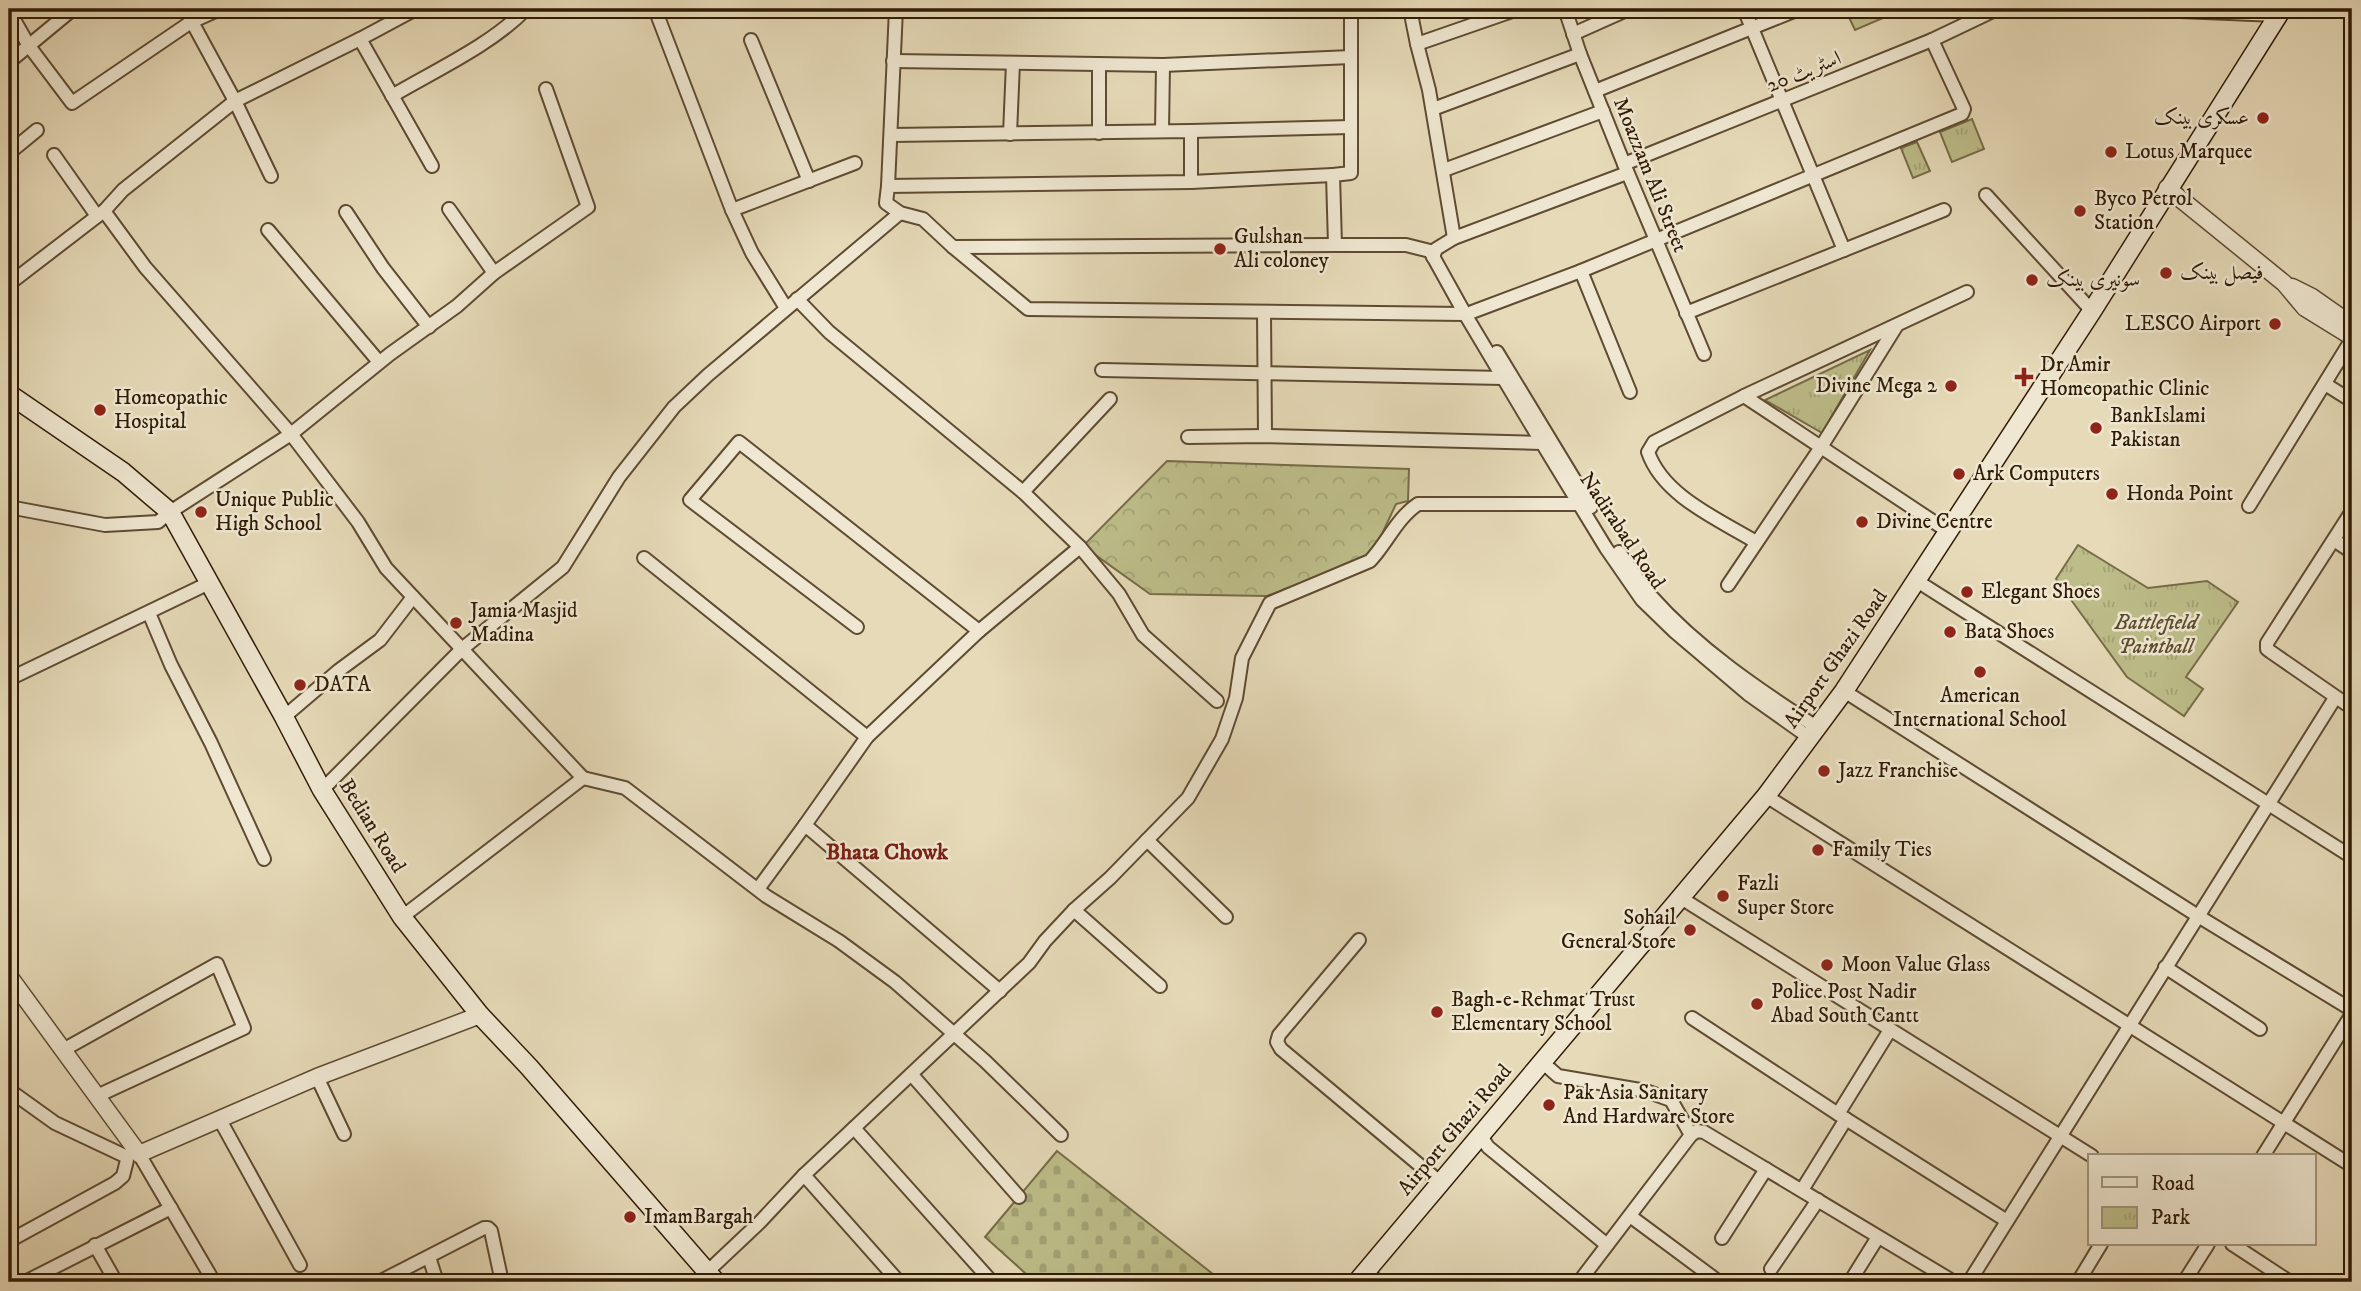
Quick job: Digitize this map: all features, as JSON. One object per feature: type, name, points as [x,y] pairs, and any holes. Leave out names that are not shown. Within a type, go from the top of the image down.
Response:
[{"type":"main road","name":"Airport Ghazi Road","points":[[1367,1279],[1441,1183],[1766,796],[1814,733],[1917,581],[2092,311],[2279,12]]},
{"type":"main road","name":"Bedian Road","points":[[9,394],[123,472],[170,512],[322,790],[402,918],[480,1015],[529,1067],[711,1277]]},
{"type":"street","points":[[9,62],[73,9]]},
{"type":"street","points":[[185,9],[271,176]]},
{"type":"street","points":[[9,11],[29,46],[72,103],[191,22],[220,9]]},
{"type":"street","points":[[12,275],[101,214],[122,190],[234,100],[416,9]]},
{"type":"street","points":[[392,96],[494,36],[526,9]]},
{"type":"street","points":[[655,9],[732,210],[752,253],[786,308]]},
{"type":"street","points":[[897,9],[886,203],[900,213],[923,219],[1028,309],[1468,313],[1656,241],[1964,112],[1931,40]]},
{"type":"street","points":[[888,186],[1191,183],[1351,173],[1351,9]]},
{"type":"street","points":[[1410,9],[1433,109],[1454,238],[1436,249],[1433,257]]},
{"type":"street","points":[[1417,44],[1518,9]]},
{"type":"street","name":"Moazzam Ali Street","points":[[1565,9],[1580,54],[1704,354]]},
{"type":"street","points":[[1573,33],[1629,9]]},
{"type":"street","points":[[1744,9],[1844,250]]},
{"type":"street","points":[[1595,91],[1799,9]]},
{"type":"street","name":"اسٹریٹ 20","points":[[1454,238],[1931,40],[1997,9]]},
{"type":"street","points":[[2132,9],[2279,12]]},
{"type":"street","points":[[360,39],[432,166]]},
{"type":"street","points":[[751,40],[809,181]]},
{"type":"street","points":[[1433,109],[1580,54]]},
{"type":"street","points":[[893,61],[1163,65],[1351,57]]},
{"type":"street","points":[[1010,134],[1013,63]]},
{"type":"street","points":[[1098,133],[1099,65]]},
{"type":"street","points":[[1162,131],[1163,65]]},
{"type":"street","points":[[9,507],[105,525],[159,522],[170,512],[291,434],[494,273],[588,207],[547,89]]},
{"type":"street","points":[[1444,170],[1604,111]]},
{"type":"street","points":[[891,135],[1351,127]]},
{"type":"street","points":[[9,152],[37,130]]},
{"type":"street","points":[[1191,131],[1191,183]]},
{"type":"street","points":[[54,155],[145,267],[291,434],[358,522],[386,568],[583,778],[625,788],[758,889],[839,941],[895,982],[985,1061],[1061,1135]]},
{"type":"street","points":[[732,210],[855,163]]},
{"type":"street","points":[[1333,175],[1335,244]]},
{"type":"street","points":[[2167,188],[2284,283],[2305,308],[2352,338],[2249,506]]},
{"type":"street","points":[[1986,195],[2092,311]]},
{"type":"street","points":[[449,209],[494,273]]},
{"type":"street","points":[[1686,313],[1944,210]]},
{"type":"street","points":[[345,212],[383,268],[429,327]]},
{"type":"street","points":[[322,790],[462,649],[563,567],[619,477],[674,407],[786,308],[900,213]]},
{"type":"street","points":[[268,230],[379,362]]},
{"type":"street","points":[[953,247],[1406,245],[1430,251],[1433,257]]},
{"type":"street","name":"Nadirabad Road","points":[[1433,257],[1544,438],[1579,504],[1635,581]]},
{"type":"street","points":[[1581,271],[1630,392]]},
{"type":"street","points":[[2284,283],[2352,325]]},
{"type":"street","points":[[1756,542],[1685,498],[1653,467],[1648,452],[1654,442],[1744,396],[1967,292]]},
{"type":"street","points":[[797,299],[829,332],[1023,492],[1080,547],[1119,594],[1143,635],[1217,701]]},
{"type":"street","points":[[1264,312],[1265,436]]},
{"type":"street","name":"Nadirabad Road","points":[[1468,313],[1503,377],[1611,541],[1635,581],[1642,600],[1748,694],[1814,733]]},
{"type":"street","points":[[1728,585],[1821,447],[1897,325]]},
{"type":"street","points":[[1102,370],[1503,377]]},
{"type":"street","points":[[2325,384],[2352,401]]},
{"type":"street","points":[[1744,396],[1949,532]]},
{"type":"street","points":[[1023,492],[1110,399]]},
{"type":"street","points":[[1188,437],[1544,438]]},
{"type":"street","points":[[857,626],[690,500],[739,442],[979,631]]},
{"type":"street","points":[[711,1277],[804,1175],[1029,963],[1074,910],[1188,798],[1222,739],[1236,698],[1242,658],[1270,603],[1370,561],[1407,511],[1418,504],[1579,504]]},
{"type":"street","points":[[2352,511],[2267,643],[2267,649],[2352,709]]},
{"type":"street","points":[[2334,540],[2352,552]]},
{"type":"street","points":[[758,889],[867,737],[979,631],[1080,547]]},
{"type":"street","points":[[643,558],[867,737]]},
{"type":"street","points":[[1917,581],[2352,857]]},
{"type":"street","points":[[9,680],[209,583]]},
{"type":"street","points":[[284,717],[380,640],[414,597]]},
{"type":"street","points":[[149,613],[264,859]]},
{"type":"street","points":[[1844,691],[2352,1012],[2264,1154]]},
{"type":"street","points":[[1969,1282],[2335,698]]},
{"type":"street","points":[[402,918],[583,778]]},
{"type":"street","points":[[1766,796],[2352,1166]]},
{"type":"street","points":[[805,825],[1000,991]]},
{"type":"street","points":[[1147,840],[1226,917]]},
{"type":"street","points":[[1681,898],[2089,1154]]},
{"type":"street","points":[[1074,910],[1160,986]]},
{"type":"street","points":[[1359,940],[1279,1035],[1277,1042],[1281,1049],[1441,1183]]},
{"type":"street","points":[[63,1050],[217,964],[244,1028],[97,1096]]},
{"type":"street","points":[[2165,967],[2260,1029]]},
{"type":"street","points":[[9,976],[139,1154],[215,1282]]},
{"type":"street","points":[[139,1154],[317,1077],[480,1015]]},
{"type":"street","points":[[1692,1018],[2007,1221]]},
{"type":"street","points":[[1801,1190],[1890,1030]]},
{"type":"street","points":[[1541,1061],[1558,1076],[1646,1091],[1671,1100],[1691,1135]]},
{"type":"street","points":[[912,1075],[1019,1196]]},
{"type":"street","points":[[317,1077],[344,1134]]},
{"type":"street","points":[[9,1090],[55,1123],[125,1156],[127,1160],[123,1176],[115,1184],[9,1241]]},
{"type":"street","points":[[220,1120],[300,1265]]},
{"type":"street","points":[[854,1128],[992,1282]]},
{"type":"street","points":[[1579,1282],[1691,1135],[1697,1131],[1704,1132],[1954,1282]]},
{"type":"street","points":[[1481,1136],[1488,1147],[1607,1245]]},
{"type":"street","points":[[1722,1238],[1766,1169]]},
{"type":"street","points":[[804,1175],[899,1282]]},
{"type":"street","points":[[1771,1269],[1818,1200]]},
{"type":"street","points":[[31,1281],[95,1245],[171,1208]]},
{"type":"street","points":[[1630,1216],[1719,1282]]},
{"type":"street","points":[[379,1282],[484,1228],[491,1231],[502,1282]]},
{"type":"street","points":[[1850,1282],[1878,1237]]},
{"type":"street","points":[[95,1245],[116,1282]]},
{"type":"street","points":[[2078,1282],[2100,1246]]},
{"type":"street","points":[[2184,1282],[2207,1246]]},
{"type":"street","points":[[2235,1246],[2290,1282]]},
{"type":"street","points":[[429,1257],[437,1282]]},
{"type":"green space","points":[[1845,9],[1879,9],[1883,18],[1855,30]]},
{"type":"green space","points":[[1972,119],[1984,149],[1952,162],[1940,132]]},
{"type":"green space","points":[[1917,142],[1930,171],[1913,178],[1901,148]]},
{"type":"green space","points":[[1870,350],[1822,433],[1765,400]]},
{"type":"green space","points":[[1167,461],[1409,469],[1408,501],[1396,504],[1382,534],[1365,560],[1267,596],[1150,594],[1083,546]]},
{"type":"green space","name":"Battlefield Paintball","points":[[2078,545],[2148,588],[2207,581],[2238,602],[2186,677],[2203,689],[2184,716],[2127,677],[2056,579]]},
{"type":"green space","points":[[1057,1151],[1223,1282],[1035,1282],[985,1237]]},
{"type":"place","name":"عسکری بینک","points":[[2263,118]]},
{"type":"place","name":"Lotus Marquee","points":[[2111,152]]},
{"type":"place","name":"Byco Petrol Station","points":[[2080,211]]},
{"type":"place","name":"Gulshan Ali coloney","points":[[1220,249]]},
{"type":"place","name":"فیصل بینک","points":[[2166,273]]},
{"type":"place","name":"سونیری بینک","points":[[2032,280]]},
{"type":"place","name":"LESCO Airport","points":[[2275,324]]},
{"type":"place","name":"Dr Amir Homeopathic Clinic","points":[[2024,377]]},
{"type":"place","name":"Divine Mega 2","points":[[1951,386]]},
{"type":"place","name":"Homeopathic Hospital","points":[[100,410]]},
{"type":"place","name":"BankIslami Pakistan","points":[[2096,428]]},
{"type":"place","name":"Ark Computers","points":[[1959,474]]},
{"type":"place","name":"Honda Point","points":[[2112,494]]},
{"type":"place","name":"Unique Public High School","points":[[201,512]]},
{"type":"place","name":"Divine Centre","points":[[1862,522]]},
{"type":"place","name":"Elegant Shoes","points":[[1967,592]]},
{"type":"place","name":"Jamia Masjid Madina","points":[[456,623]]},
{"type":"place","name":"Bata Shoes","points":[[1950,632]]},
{"type":"place","name":"American International School","points":[[1980,672]]},
{"type":"place","name":"DATA","points":[[300,685]]},
{"type":"place","name":"Jazz Franchise","points":[[1824,771]]},
{"type":"place","name":"Family Ties","points":[[1818,850]]},
{"type":"place","name":"Fazli Super Store","points":[[1723,896]]},
{"type":"place","name":"Sohail General Store","points":[[1690,930]]},
{"type":"place","name":"Moon Value Glass","points":[[1827,965]]},
{"type":"place","name":"Police Post Nadir Abad South Cantt","points":[[1757,1004]]},
{"type":"place","name":"Bagh-e-Rehmat Trust Elementary School","points":[[1437,1012]]},
{"type":"place","name":"Pak Asia Sanitary And Hardware Store","points":[[1549,1105]]},
{"type":"place","name":"ImamBargah","points":[[630,1217]]},
{"type":"district","name":"Bhata Chowk","points":[[887,852]]}]
